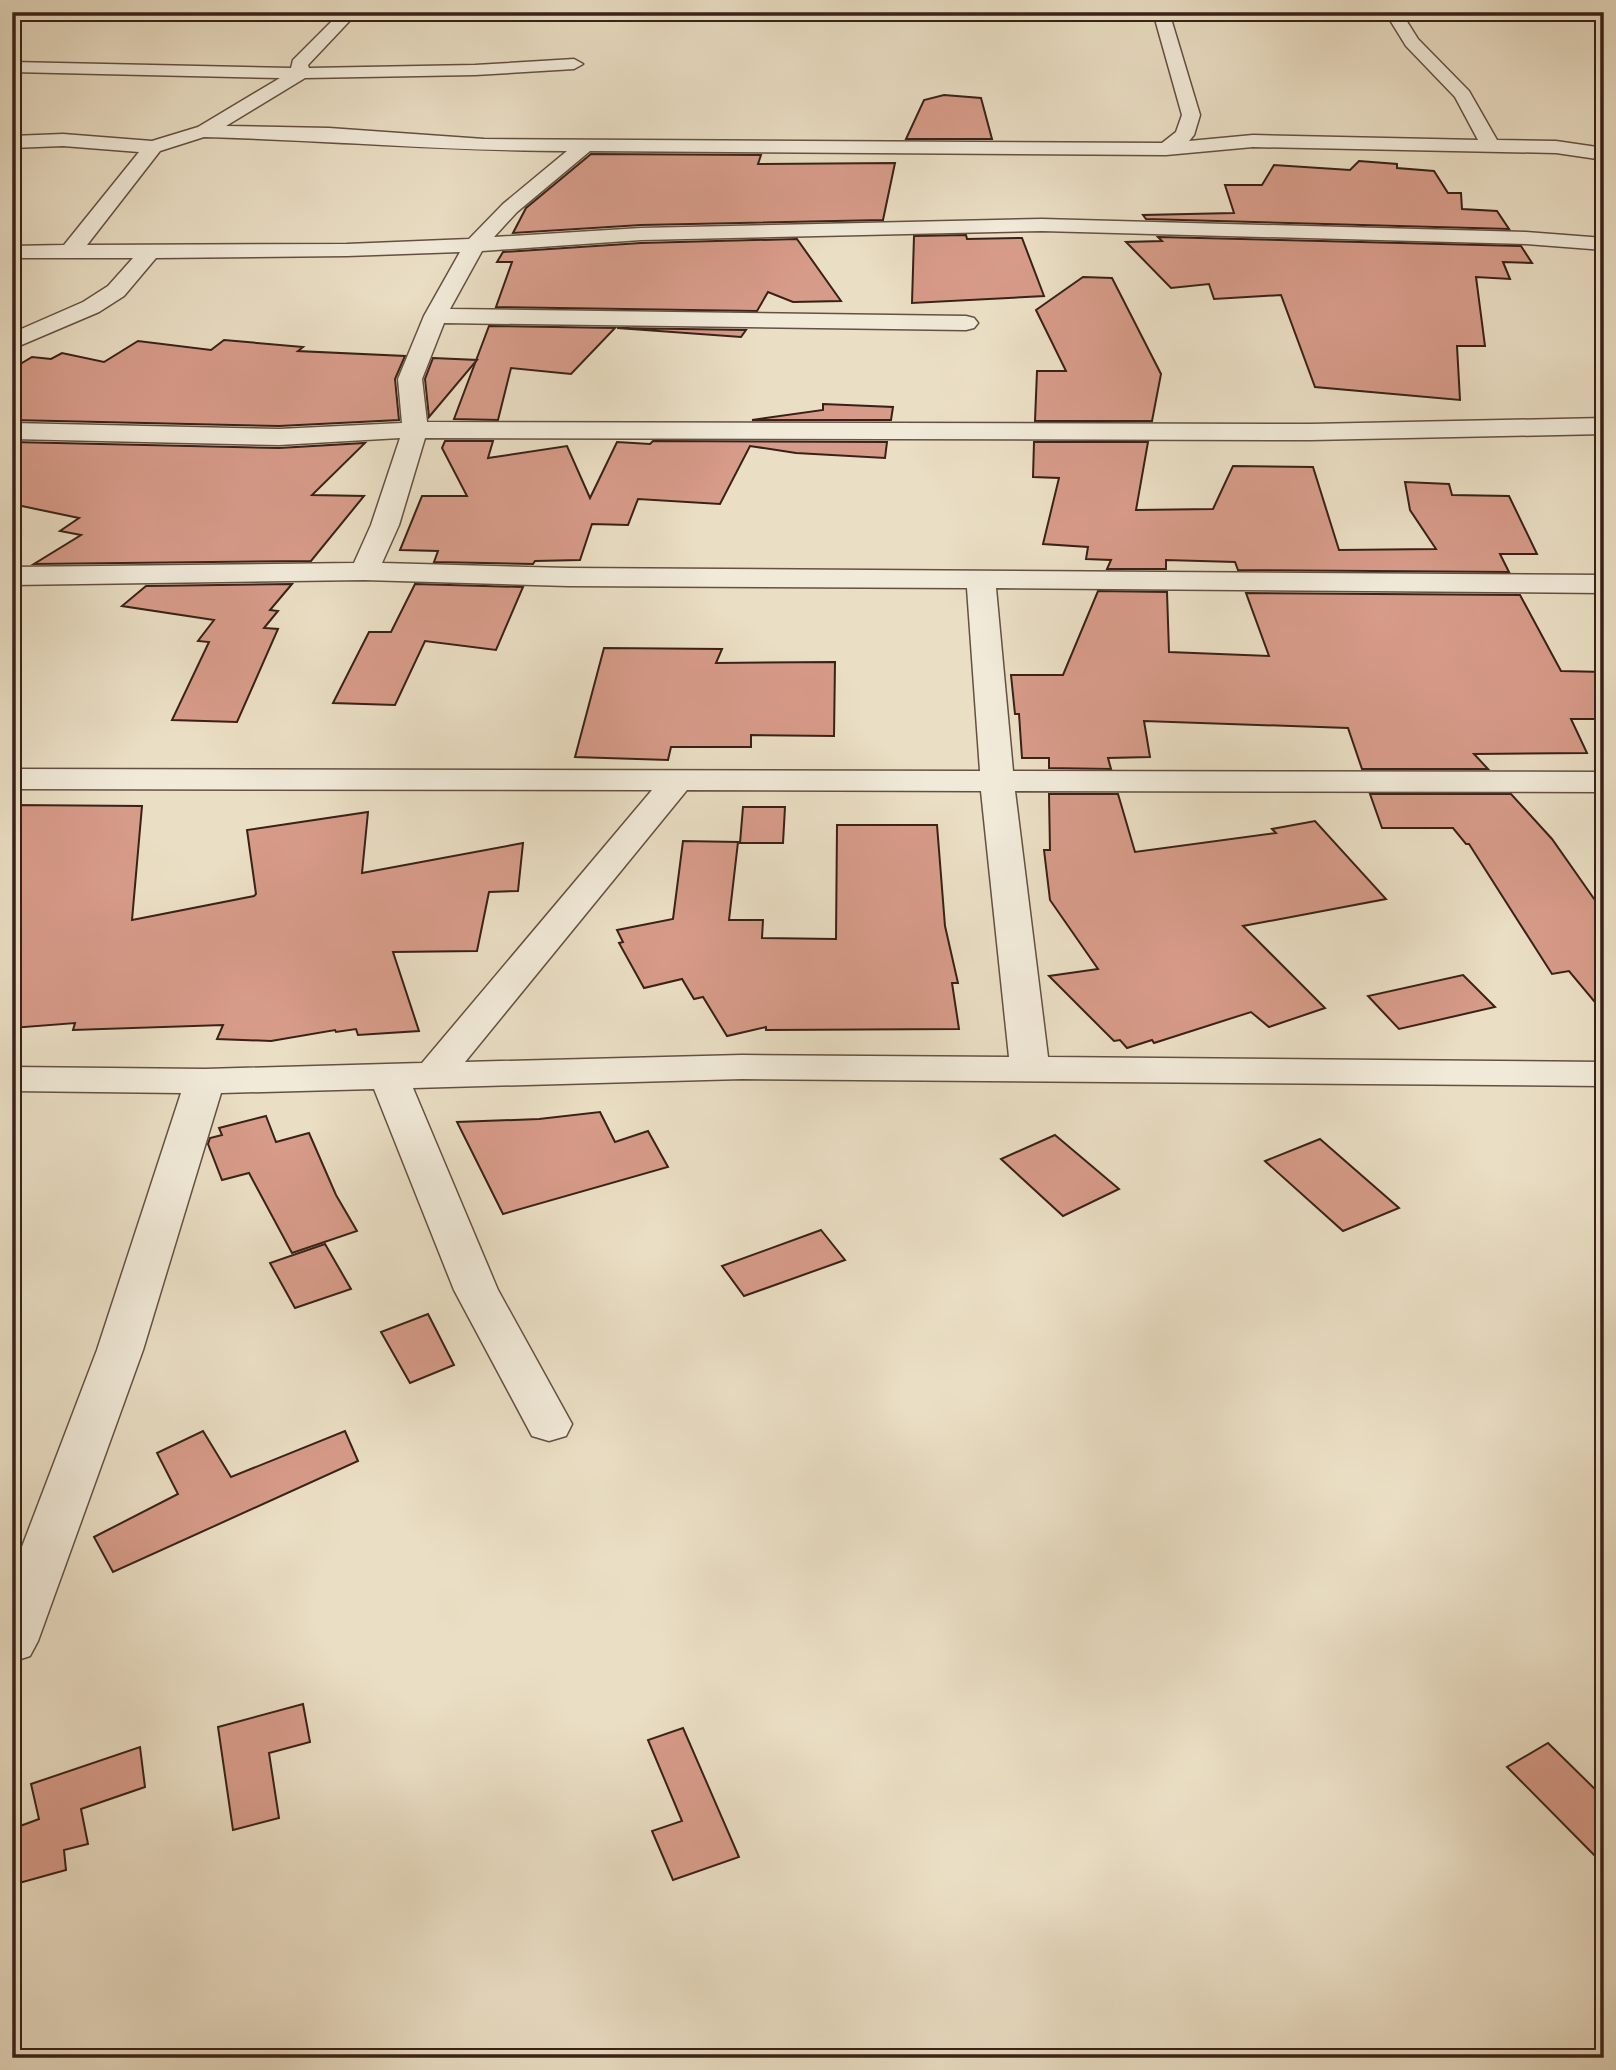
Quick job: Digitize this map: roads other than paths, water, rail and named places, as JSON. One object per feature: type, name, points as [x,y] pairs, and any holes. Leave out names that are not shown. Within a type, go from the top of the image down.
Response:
[{"type":"street","points":[[301,73],[299,64],[350,12]]},
{"type":"street","points":[[1161,12],[1191,115],[1185,135],[1166,149]]},
{"type":"street","points":[[1393,12],[1412,43],[1463,95],[1491,147]]},
{"type":"street","points":[[12,67],[301,73],[475,71],[574,64]]},
{"type":"street","points":[[12,142],[83,142],[153,147],[203,131],[301,73]]},
{"type":"street","points":[[203,131],[329,134],[484,145],[1166,149],[1253,141],[1556,147],[1604,154]]},
{"type":"street","points":[[36,160],[83,142]]},
{"type":"street","points":[[364,571],[385,525],[415,430],[410,379],[435,316],[475,245],[510,208],[584,146]]},
{"type":"street","points":[[71,251],[153,147]]},
{"type":"street","points":[[12,253],[475,245],[641,234],[1042,225],[1526,238],[1604,244]]},
{"type":"street","points":[[12,342],[91,307],[116,291],[150,251]]},
{"type":"street","points":[[435,316],[965,323]]},
{"type":"street","points":[[12,431],[279,437],[415,430],[1601,430]]},
{"type":"street","points":[[12,576],[364,571],[568,577],[1604,584]]},
{"type":"street","points":[[981,579],[997,782],[1030,1068]]},
{"type":"street","points":[[12,779],[1604,782]]},
{"type":"street","points":[[435,1073],[679,779]]},
{"type":"street","points":[[12,1079],[205,1081],[389,1078],[435,1073],[742,1067],[1604,1074]]},
{"type":"street","points":[[389,1078],[477,1290],[549,1424]]},
{"type":"street","points":[[12,1641],[120,1350],[205,1081]]}]
